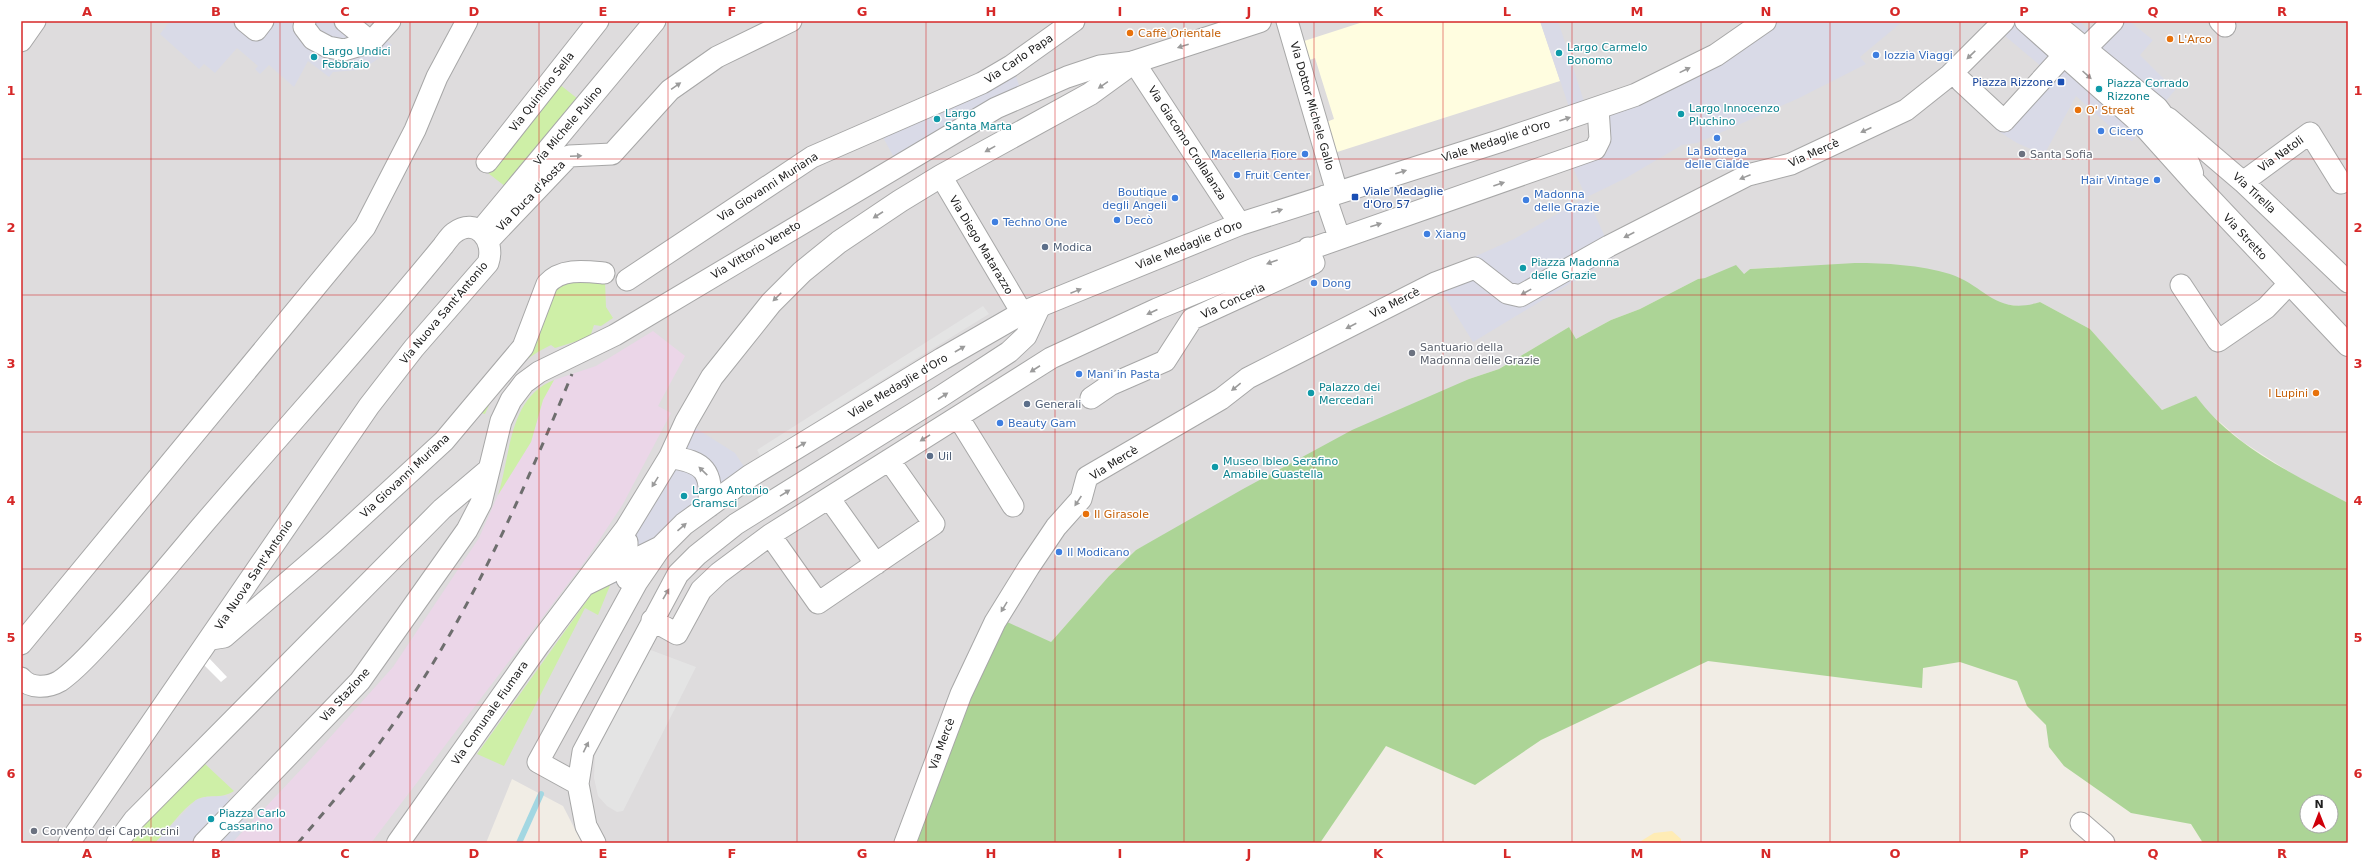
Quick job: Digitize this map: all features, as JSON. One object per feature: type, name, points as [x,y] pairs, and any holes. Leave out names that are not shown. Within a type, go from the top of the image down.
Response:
[{"type":"street","points":[[21,41],[35,21]]},
{"type":"street","points":[[245,21],[256,30],[263,21]]},
{"type":"street","points":[[305,21],[304,27],[313,39],[328,47],[344,50],[368,28]]},
{"type":"street","points":[[21,644],[365,227],[415,130],[437,77],[467,21]]},
{"type":"street","name":"Via Quintino Sella","points":[[487,162],[598,21]]},
{"type":"street","name":"Via Michele Pulino","points":[[485,235],[654,21]]},
{"type":"street","name":"Via Duca d'Aosta","points":[[485,235],[569,156],[612,154],[670,90],[717,57],[791,21]]},
{"type":"street","name":"Via Carlo Papa","points":[[917,111],[982,83],[1011,66],[1074,21]]},
{"type":"street","name":"Via Vittorio Veneto","points":[[467,530],[481,503],[501,421],[511,400],[524,383],[539,372],[615,335],[996,108],[1093,68],[1134,62],[1260,21]]},
{"type":"street","name":"Via Dottor Michele Gallo","points":[[1287,21],[1331,194],[1338,238]]},
{"type":"street","name":"Viale Medaglie d'Oro","points":[[584,585],[655,552],[709,506],[756,472],[942,359],[1031,309],[1240,224],[1635,95],[1716,55],[1765,21]]},
{"type":"street","points":[[2026,21],[2082,47]]},
{"type":"street","points":[[2051,21],[2157,108],[2178,136],[2197,185]]},
{"type":"street","points":[[1961,81],[2004,121],[2082,47],[2113,21]]},
{"type":"street","name":"Via Mercè","points":[[905,843],[961,694],[995,622],[1048,539],[1081,498],[1087,477],[1222,399],[1248,378],[1435,283],[1475,268],[1507,293],[1520,296],[1609,246],[1748,175],[1791,164],[1906,110],[1950,75],[2001,24]]},
{"type":"street","name":"Via Stretto","points":[[2082,47],[2144,126],[2289,284],[2348,345]]},
{"type":"street","name":"Via Vittorio Veneto","points":[[627,536],[670,457],[686,422],[712,377],[737,343],[771,302],[802,272],[869,222],[941,176],[1090,94],[1134,62]]},
{"type":"street","name":"Via Giacomo Crollalanza","points":[[1134,62],[1240,224]]},
{"type":"street","points":[[982,83],[996,108]]},
{"type":"street","points":[[652,620],[677,634],[701,590],[719,573],[770,535],[1051,358],[1157,309],[1308,248],[1460,198],[1594,149],[1600,139],[1598,108]]},
{"type":"street","name":"Via Tirella","points":[[2157,108],[2243,182],[2348,282]]},
{"type":"street","name":"Via Giovanni Muriana","points":[[627,280],[812,156],[917,111]]},
{"type":"street","points":[[2144,126],[2164,138],[2178,136],[2243,182]]},
{"type":"street","name":"Via Natoli","points":[[2243,182],[2310,133],[2341,183]]},
{"type":"street","name":"Via Diego Matarazzo","points":[[941,176],[1031,309]]},
{"type":"street","points":[[21,678],[34,686],[46,686],[59,681],[82,662],[120,622],[281,433],[404,294],[455,232],[468,228],[485,235]]},
{"type":"street","name":"Via Nuova Sant'Antonio","points":[[69,843],[369,406],[414,348],[488,263],[491,254],[485,235]]},
{"type":"street","name":"Via Conceria","points":[[1091,398],[1110,385],[1165,361],[1192,319],[1314,263],[1308,248]]},
{"type":"street","name":"Via Giovanni Muriana","points":[[210,639],[224,637],[333,544],[444,441],[523,347],[547,284],[553,277],[561,273],[604,273]]},
{"type":"street","points":[[2181,285],[2218,341],[2266,308],[2289,284]]},
{"type":"street","points":[[590,834],[578,784],[583,752],[652,620],[678,574],[697,555],[736,524],[940,398],[1010,352],[1026,336],[1031,309]]},
{"type":"street","points":[[958,417],[1013,506]]},
{"type":"street","points":[[670,457],[692,460],[708,474],[711,490],[709,506]]},
{"type":"street","points":[[770,535],[818,603],[934,524],[889,460]]},
{"type":"street","points":[[117,843],[134,820],[442,509],[488,470]]},
{"type":"street","points":[[829,498],[876,564]]},
{"type":"street","name":"Via Stazione","points":[[204,843],[360,681],[467,530]]},
{"type":"street","points":[[627,536],[637,548],[655,552],[678,574]]},
{"type":"street","points":[[623,607],[628,564],[627,536]]},
{"type":"street","name":"Via Comunale Fiumara","points":[[398,843],[539,644],[584,585],[627,536]]},
{"type":"street","points":[[578,784],[538,762],[655,552]]},
{"type":"street","points":[[2081,823],[2104,843]]},
{"type":"shaded area","points":[[21,21],[2348,21],[2348,503],[2294,475],[2243,442],[2207,411],[2196,397],[2162,410],[2090,329],[2040,302],[2026,307],[2001,304],[1950,274],[1778,267],[1750,269],[1744,274],[1698,279],[1640,309],[1611,320],[1576,339],[1569,327],[1499,369],[1469,379],[1136,550],[1109,576],[1051,642],[915,843],[582,843],[563,806],[512,779],[486,843],[21,843]]},
{"type":"shaded area","name":"Largo Undici Febbraio","points":[[170,21],[362,21],[392,45],[386,53],[369,65],[357,70],[333,72],[329,77],[308,61],[294,87],[269,65],[260,74],[255,69],[258,66],[237,48],[215,73],[204,64],[199,69],[160,34]]},
{"type":"shaded area","points":[[1366,21],[1540,21],[1560,81],[1334,153],[1324,123],[1334,119],[1315,58],[1307,61],[1301,42]]},
{"type":"shaded area","name":"Largo Carmelo Bonomo","points":[[1540,21],[1558,21],[1587,111],[1572,116]]},
{"type":"shaded area","points":[[1765,21],[1903,21],[1860,57],[1866,64],[1797,99],[1697,143],[1682,145],[1626,178],[1587,197],[1614,257],[1473,342],[1432,276],[1514,239],[1586,197],[1569,159],[1595,149],[1598,108]]},
{"type":"shaded area","name":"Piazza Corrado Rizzone","points":[[1994,21],[2079,21],[2097,37],[2113,21],[2129,21],[2153,40],[2140,55],[2175,90],[2132,141],[2116,132],[2076,96],[2044,155],[2017,143],[1995,129],[2004,121],[2042,67],[2005,36]]},
{"type":"shaded area","name":"Largo Santa Marta","points":[[1015,74],[1023,96],[898,165],[878,128]]},
{"type":"shaded area","points":[[983,306],[989,314],[859,394],[761,457],[757,450]]},
{"type":"shaded area","points":[[653,331],[685,356],[658,406],[671,413],[623,504],[586,560],[371,843],[232,843],[309,761],[393,667],[479,538],[498,495],[531,442],[543,399],[554,380],[596,366]]},
{"type":"shaded area","name":"Largo Antonio Gramsci","points":[[686,422],[735,453],[750,476],[626,585],[611,583]]},
{"type":"shaded area","points":[[648,649],[696,667],[623,811],[617,812],[607,806],[598,796],[594,778],[595,755]]},
{"type":"shaded area","name":"Piazza Carlo Cassarino","points":[[226,796],[248,824],[232,843],[155,843],[196,800],[206,797]]},
{"type":"green space","points":[[559,84],[578,99],[506,187],[488,173]]},
{"type":"green space","points":[[1855,263],[1903,265],[1927,268],[1950,274],[1973,285],[1992,298],[2012,305],[2025,305],[2040,302],[2090,329],[2162,410],[2196,396],[2227,430],[2246,444],[2286,470],[2348,503],[2348,843],[2203,843],[2191,824],[2131,813],[2064,766],[2049,747],[2046,725],[2027,706],[2017,681],[1960,662],[1923,668],[1922,688],[1708,661],[1541,740],[1475,785],[1386,746],[1320,843],[915,843],[971,693],[1005,621],[1051,642],[1109,576],[1136,550],[1243,489],[1352,430],[1469,379],[1499,369],[1569,327],[1576,339],[1611,320],[1640,309],[1698,279],[1705,278],[1736,265],[1744,274],[1750,269]]},
{"type":"green space","points":[[557,281],[605,281],[606,307],[613,318],[601,326],[594,325],[590,337],[555,348],[551,345],[529,358],[503,382],[490,402],[485,414],[477,412]]},
{"type":"green space","points":[[554,380],[543,400],[531,442],[498,495],[509,446],[519,414],[528,400],[539,388]]},
{"type":"green space","points":[[603,578],[611,583],[598,615],[585,608],[504,766],[477,754]]},
{"type":"green space","points":[[204,763],[234,791],[229,794],[205,797],[196,800],[190,804],[155,843],[127,843],[135,831]]},
{"type":"sand","points":[[1672,831],[1681,839],[1681,843],[1638,843],[1654,833]]},
{"type":"pier","points":[[207,656],[227,677],[221,682],[202,663]]},
{"type":"waterway","points":[[519,843],[541,794]]},
{"type":"railway","points":[[298,843],[345,788],[378,745],[417,688],[443,646],[491,558],[533,467],[572,374]]},
{"type":"place","name":"Caffè Orientale","points":[[1130,33]]},
{"type":"place","name":"L'Arco","points":[[2170,39]]},
{"type":"place","name":"Largo Carmelo Bonomo","points":[[1559,53]]},
{"type":"place","name":"Iozzia Viaggi","points":[[1876,55]]},
{"type":"place","name":"Largo Undici Febbraio","points":[[314,57]]},
{"type":"place","name":"Piazza Rizzone","points":[[2061,82]]},
{"type":"place","name":"Piazza Corrado Rizzone","points":[[2099,89]]},
{"type":"place","name":"O' Streat","points":[[2078,110]]},
{"type":"place","name":"Largo Innocenzo Pluchino","points":[[1681,114]]},
{"type":"place","name":"Largo Santa Marta","points":[[937,119]]},
{"type":"place","name":"Cicero","points":[[2101,131]]},
{"type":"place","name":"La Bottega delle Cialde","points":[[1717,138]]},
{"type":"place","name":"Macelleria Fiore","points":[[1305,154]]},
{"type":"place","name":"Santa Sofia","points":[[2022,154]]},
{"type":"place","name":"Fruit Center","points":[[1237,175]]},
{"type":"place","name":"Hair Vintage","points":[[2157,180]]},
{"type":"place","name":"Viale Medaglie d'Oro 57","points":[[1355,197]]},
{"type":"place","name":"Boutique degli Angeli","points":[[1175,198]]},
{"type":"place","name":"Madonna delle Grazie","points":[[1526,200]]},
{"type":"place","name":"Decò","points":[[1117,220]]},
{"type":"place","name":"Techno One","points":[[995,222]]},
{"type":"place","name":"Xiang","points":[[1427,234]]},
{"type":"place","name":"Modica","points":[[1045,247]]},
{"type":"place","name":"Piazza Madonna delle Grazie","points":[[1523,268]]},
{"type":"place","name":"Dong","points":[[1314,283]]},
{"type":"place","name":"Santuario della Madonna delle Grazie","points":[[1412,353]]},
{"type":"place","name":"Mani in Pasta","points":[[1079,374]]},
{"type":"place","name":"Palazzo dei Mercedari","points":[[1311,393]]},
{"type":"place","name":"I Lupini","points":[[2316,393]]},
{"type":"place","name":"Generali","points":[[1027,404]]},
{"type":"place","name":"Beauty Gam","points":[[1000,423]]},
{"type":"place","name":"Uil","points":[[930,456]]},
{"type":"place","name":"Museo Ibleo Serafino Amabile Guastella","points":[[1215,467]]},
{"type":"place","name":"Largo Antonio Gramsci","points":[[684,496]]},
{"type":"place","name":"Il Girasole","points":[[1086,514]]},
{"type":"place","name":"Il Modicano","points":[[1059,552]]},
{"type":"place","name":"Piazza Carlo Cassarino","points":[[211,819]]},
{"type":"place","name":"Convento dei Cappuccini","points":[[34,831]]}]
